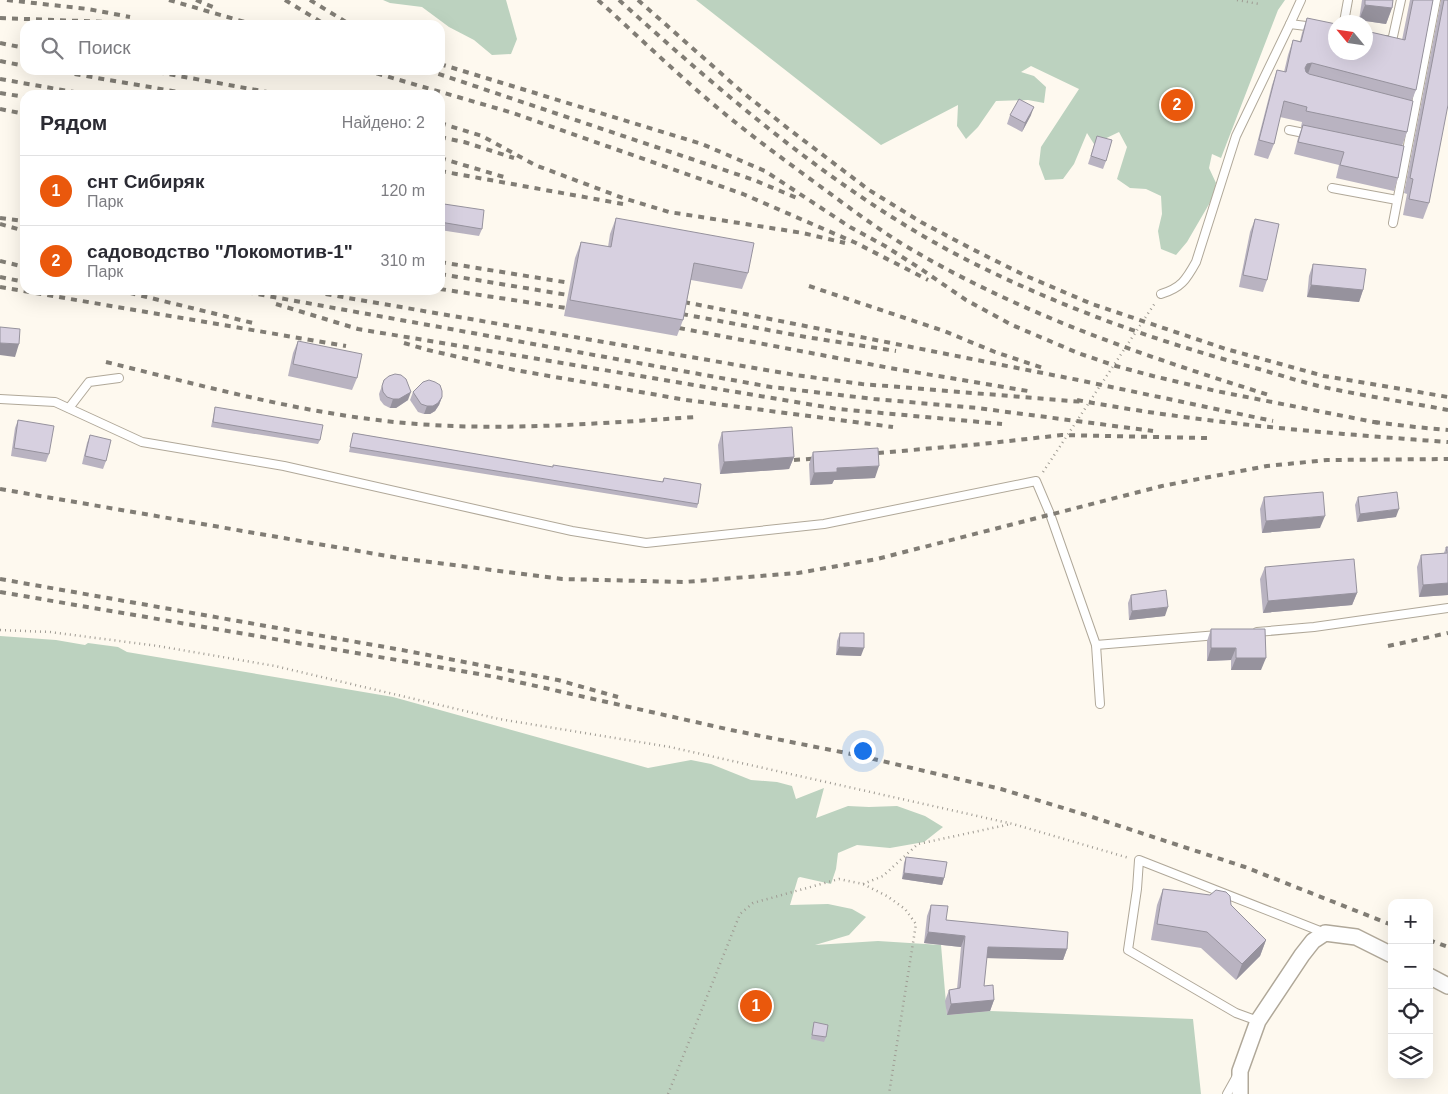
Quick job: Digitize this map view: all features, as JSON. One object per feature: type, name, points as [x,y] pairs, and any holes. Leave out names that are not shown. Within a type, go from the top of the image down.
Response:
[{"type":"street","points":[[1240,1094],[1240,1071],[1258,1021],[1313,941],[1325,933],[1356,937],[1388,954]]},
{"type":"street","points":[[1433,978],[1448,986]]},
{"type":"lane","points":[[1161,294],[1174,290],[1185,281],[1196,262],[1236,136],[1301,0]]},
{"type":"lane","points":[[1345,15],[1348,0]]},
{"type":"lane","points":[[1374,38],[1392,41],[1401,0]]},
{"type":"lane","points":[[1393,223],[1436,0]]},
{"type":"lane","points":[[1290,24],[1326,30]]},
{"type":"lane","points":[[1405,109],[1414,112]]},
{"type":"lane","points":[[1289,130],[1318,136]]},
{"type":"lane","points":[[1396,152],[1406,154]]},
{"type":"lane","points":[[1332,188],[1397,200]]},
{"type":"lane","points":[[69,408],[90,382],[119,378]]},
{"type":"lane","points":[[0,399],[55,402],[142,442],[284,466],[572,530],[646,543],[824,524],[1036,481],[1050,514],[1096,645],[1100,704]]},
{"type":"lane","points":[[1246,632],[1314,627],[1448,608]]},
{"type":"lane","points":[[1096,645],[1226,634]]},
{"type":"lane","points":[[1258,1021],[1236,1013],[1128,950],[1139,860],[1325,933]]},
{"type":"lane","points":[[1227,1094],[1240,1071]]},
{"type":"path","points":[[1237,0],[1259,4]]},
{"type":"path","points":[[1036,481],[1161,294]]},
{"type":"path","points":[[0,630],[50,632],[158,646],[275,666],[499,718],[670,747],[1013,824],[1139,860]]},
{"type":"path","points":[[863,884],[883,876],[918,844],[1013,824]]},
{"type":"path","points":[[668,1094],[740,914],[753,903],[839,879],[863,884],[887,896],[905,909],[916,924],[889,1094]]},
{"type":"green space","points":[[383,0],[506,0],[517,39],[511,54],[492,55],[474,40],[445,24],[445,20],[440,20],[422,7],[390,3]]},
{"type":"green space","points":[[696,0],[1285,0],[1278,10],[1221,158],[1212,154],[1209,168],[1216,183],[1212,199],[1187,242],[1176,255],[1161,249],[1158,231],[1162,214],[1161,196],[1146,189],[1130,188],[1117,179],[1127,147],[1119,132],[1094,144],[1087,133],[1074,164],[1063,179],[1045,180],[1039,164],[1041,147],[1079,89],[1031,66],[1021,72],[1034,76],[1046,87],[1044,103],[1028,100],[996,101],[978,127],[966,139],[957,126],[958,105],[881,145]]},
{"type":"green space","points":[[0,636],[118,647],[127,652],[393,697],[648,768],[691,760],[711,764],[751,780],[777,782],[792,786],[796,799],[824,788],[816,818],[848,806],[897,806],[925,816],[943,827],[924,842],[890,848],[857,845],[838,853],[836,869],[831,884],[798,878],[790,905],[828,904],[852,909],[866,917],[849,935],[815,945],[878,941],[941,945],[947,1015],[990,1011],[1193,1019],[1201,1094],[0,1094]]},
{"type":"building","points":[[1365,0],[1393,0],[1392,8],[1365,5]]},
{"type":"building","points":[[1413,0],[1433,0],[1416,90],[1312,63],[1307,64],[1305,68],[1309,74],[1413,101],[1407,132],[1306,111],[1307,107],[1284,101],[1274,144],[1259,140],[1277,70],[1286,72],[1293,40],[1301,42],[1307,18],[1328,22],[1328,60],[1373,60],[1373,33],[1405,40]]},
{"type":"building","points":[[1444,0],[1448,0],[1448,105],[1429,203],[1409,199],[1413,179],[1410,178]]},
{"type":"building","points":[[1019,99],[1034,107],[1025,123],[1010,115]]},
{"type":"building","points":[[1303,125],[1404,146],[1398,178],[1340,165],[1344,152],[1298,142]]},
{"type":"building","points":[[1097,136],[1112,140],[1106,161],[1091,156]]},
{"type":"building","points":[[445,204],[484,210],[482,229],[445,223]]},
{"type":"building","points":[[616,218],[754,243],[748,273],[694,263],[683,320],[570,300],[581,242],[611,247]]},
{"type":"building","points":[[1255,219],[1279,224],[1267,280],[1243,275]]},
{"type":"building","points":[[1313,264],[1366,269],[1363,290],[1311,285]]},
{"type":"building","points":[[0,327],[20,329],[19,344],[0,343]]},
{"type":"building","points":[[298,341],[362,354],[357,378],[293,364]]},
{"type":"building","points":[[395,374],[401,375],[406,379],[411,392],[399,399],[387,397],[383,392],[382,386],[384,380]]},
{"type":"building","points":[[429,380],[440,385],[442,391],[442,397],[433,406],[421,404],[413,392],[423,382]]},
{"type":"building","points":[[215,407],[323,425],[320,440],[213,422]]},
{"type":"building","points":[[18,420],[54,426],[49,454],[14,448]]},
{"type":"building","points":[[792,427],[794,457],[724,462],[722,432]]},
{"type":"building","points":[[353,433],[553,467],[553,465],[663,482],[664,478],[701,484],[698,504],[350,447]]},
{"type":"building","points":[[90,435],[111,440],[106,461],[85,456]]},
{"type":"building","points":[[878,448],[879,466],[837,468],[837,472],[814,473],[813,452]]},
{"type":"building","points":[[1323,492],[1325,516],[1266,521],[1264,497]]},
{"type":"building","points":[[1397,492],[1399,509],[1360,514],[1358,497]]},
{"type":"building","points":[[1446,547],[1448,547],[1448,583],[1423,585],[1421,555],[1447,553]]},
{"type":"building","points":[[1354,559],[1357,593],[1268,601],[1265,567]]},
{"type":"building","points":[[1166,590],[1168,607],[1132,611],[1131,595]]},
{"type":"building","points":[[1211,629],[1265,629],[1266,658],[1236,658],[1236,648],[1211,648]]},
{"type":"building","points":[[840,633],[864,633],[864,648],[839,647]]},
{"type":"building","points":[[906,857],[947,862],[944,878],[904,873]]},
{"type":"building","points":[[1163,889],[1210,895],[1216,890],[1226,892],[1230,896],[1231,905],[1266,940],[1242,964],[1207,932],[1157,924]]},
{"type":"building","points":[[931,905],[948,906],[946,920],[1068,932],[1067,949],[988,947],[984,986],[993,985],[994,1000],[951,1004],[949,990],[960,988],[965,936],[928,932]]},
{"type":"building","points":[[814,1022],[828,1025],[826,1037],[812,1035]]},
{"type":"railway","points":[[7,0],[88,9],[130,17]]},
{"type":"railway","points":[[169,0],[238,20]]},
{"type":"railway","points":[[196,0],[213,7]]},
{"type":"railway","points":[[285,0],[318,20]]},
{"type":"railway","points":[[310,0],[343,20]]},
{"type":"railway","points":[[598,0],[692,86],[736,123],[847,206],[904,245],[991,292],[1082,331],[1175,365],[1269,395]]},
{"type":"railway","points":[[619,0],[742,107],[829,174],[920,234],[967,260],[1074,308],[1184,347],[1323,387],[1448,410]]},
{"type":"railway","points":[[638,0],[741,91],[869,190],[921,222],[1024,275],[1092,304],[1226,349],[1324,376],[1448,397]]},
{"type":"railway","points":[[0,18],[54,20]]},
{"type":"railway","points":[[0,43],[20,47]]},
{"type":"railway","points":[[0,61],[20,65]]},
{"type":"railway","points":[[445,66],[702,144],[765,171],[850,227],[921,269],[966,300],[1012,325],[1078,353],[1116,366],[1216,391],[1379,423]]},
{"type":"railway","points":[[80,75],[167,90]]},
{"type":"railway","points":[[174,75],[256,90]]},
{"type":"railway","points":[[382,75],[434,90]]},
{"type":"railway","points":[[442,75],[754,180],[797,198]]},
{"type":"railway","points":[[0,79],[63,90]]},
{"type":"railway","points":[[0,93],[20,96]]},
{"type":"railway","points":[[445,93],[513,113],[743,194],[856,243],[928,280]]},
{"type":"railway","points":[[0,109],[20,113]]},
{"type":"railway","points":[[445,125],[482,136],[535,165],[623,198],[669,212],[803,233],[845,243]]},
{"type":"railway","points":[[445,138],[514,158]]},
{"type":"railway","points":[[445,159],[504,177]]},
{"type":"railway","points":[[445,172],[623,204]]},
{"type":"railway","points":[[0,218],[20,220]]},
{"type":"railway","points":[[0,224],[20,230]]},
{"type":"railway","points":[[0,261],[20,266]]},
{"type":"railway","points":[[445,263],[570,283]]},
{"type":"railway","points":[[445,275],[568,295]]},
{"type":"railway","points":[[0,277],[20,281]]},
{"type":"railway","points":[[809,286],[944,331],[995,352],[1043,368]]},
{"type":"railway","points":[[0,287],[20,290]]},
{"type":"railway","points":[[445,290],[566,308]]},
{"type":"railway","points":[[47,295],[346,346]]},
{"type":"railway","points":[[138,295],[257,324]]},
{"type":"railway","points":[[263,295],[771,387],[977,408],[1153,431]]},
{"type":"railway","points":[[331,295],[795,375],[862,384],[1084,402]]},
{"type":"railway","points":[[684,302],[1083,381],[1273,421]]},
{"type":"railway","points":[[276,304],[358,329],[838,409],[1002,424]]},
{"type":"railway","points":[[682,314],[806,337],[896,351]]},
{"type":"railway","points":[[679,328],[890,368],[1028,391]]},
{"type":"railway","points":[[404,343],[515,370],[686,400],[893,427]]},
{"type":"railway","points":[[106,362],[299,407],[377,420],[417,424],[487,427],[591,424],[696,417]]},
{"type":"railway","points":[[1077,400],[1216,421],[1309,431],[1448,442]]},
{"type":"railway","points":[[1374,422],[1448,430]]},
{"type":"railway","points":[[866,454],[1062,435],[1207,438]]},
{"type":"railway","points":[[794,460],[823,458]]},
{"type":"railway","points":[[0,489],[399,558],[562,579],[684,582],[798,573],[877,559],[1162,486],[1267,466],[1327,460],[1448,459]]},
{"type":"railway","points":[[0,579],[402,650],[558,680],[618,697]]},
{"type":"railway","points":[[0,592],[496,677],[731,730],[861,756],[1001,789],[1245,867],[1388,923]]},
{"type":"railway","points":[[1388,646],[1448,633]]},
{"type":"railway","points":[[1433,941],[1448,947]]},
{"type":"place","name":"садоводство \"Локомотив-1\"","points":[[1177,105]]},
{"type":"place","name":"снт Сибиряк","points":[[756,1006]]}]
